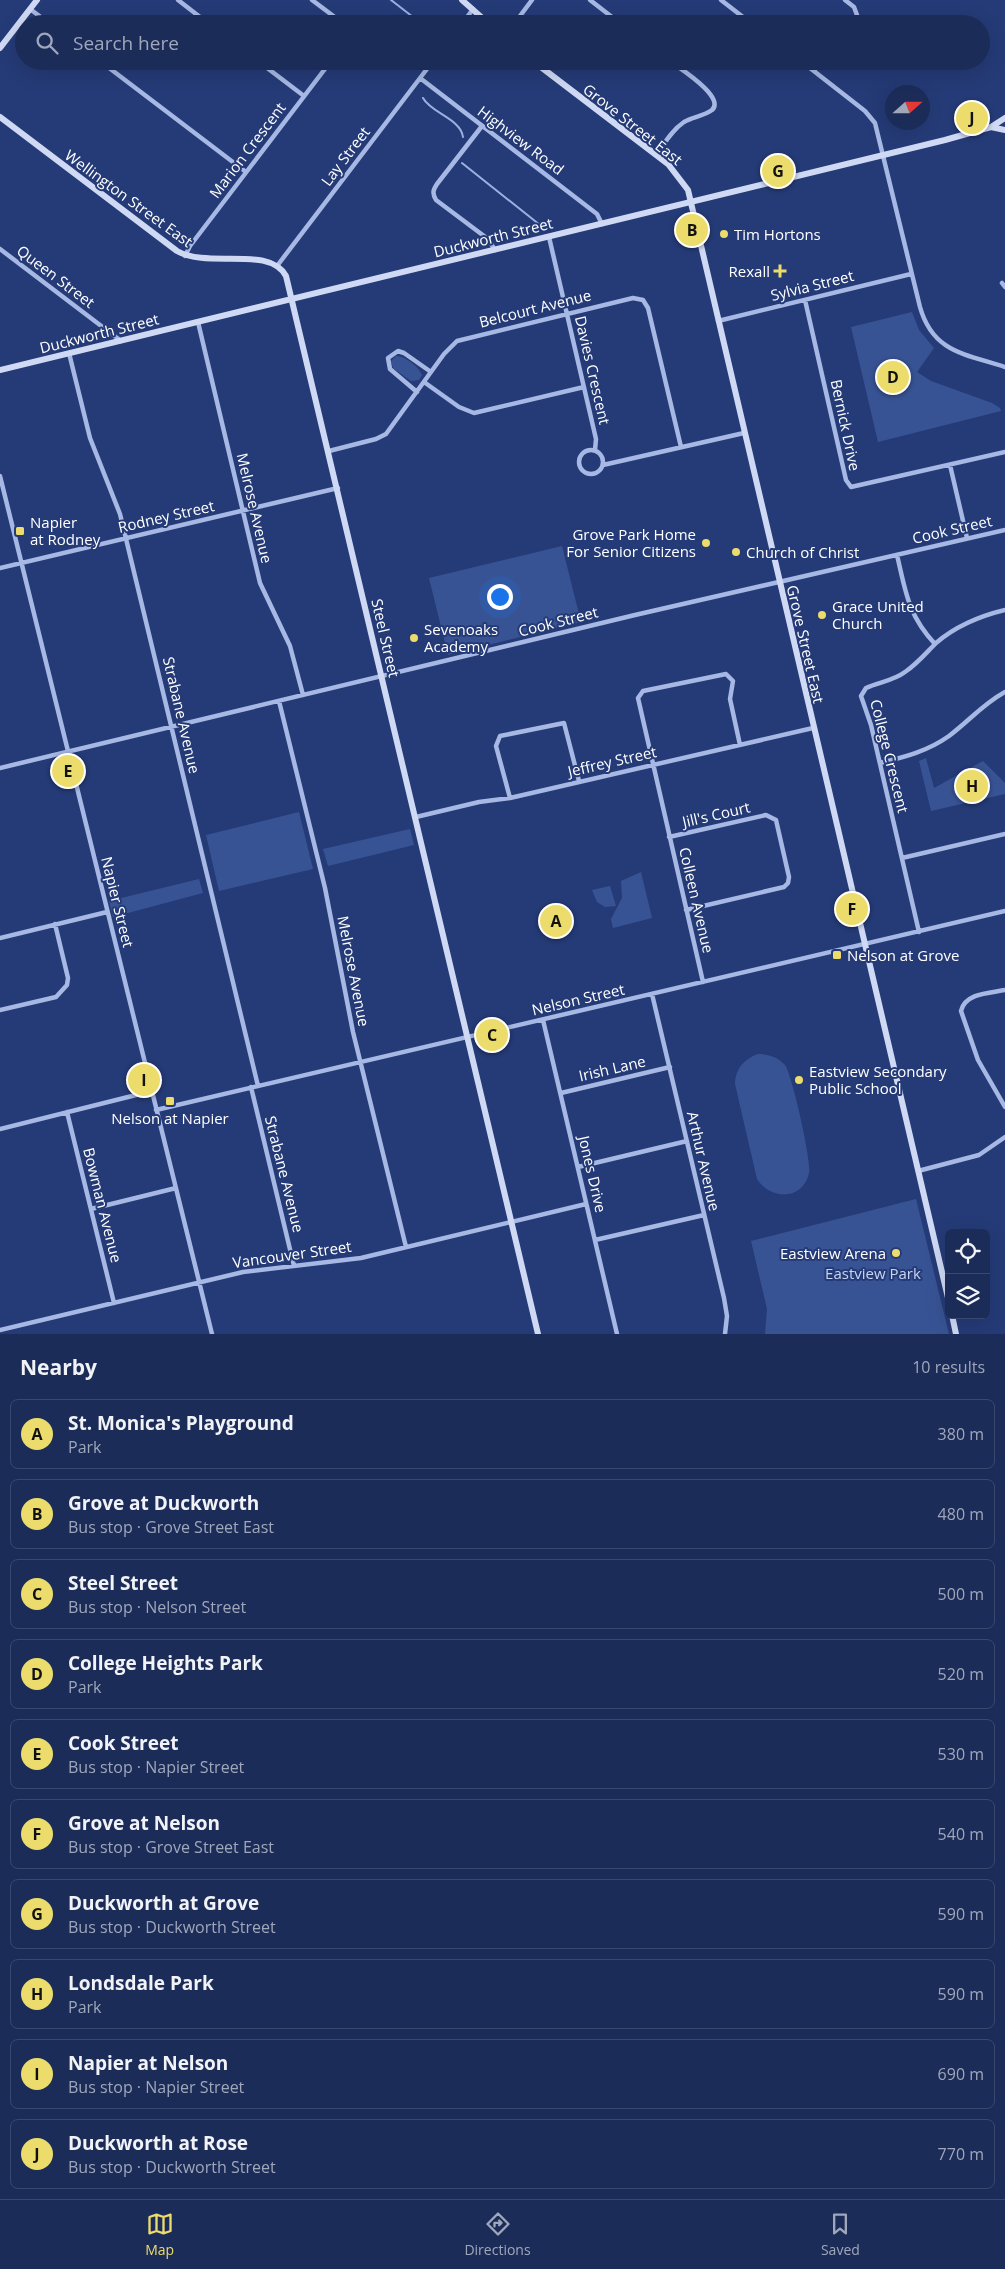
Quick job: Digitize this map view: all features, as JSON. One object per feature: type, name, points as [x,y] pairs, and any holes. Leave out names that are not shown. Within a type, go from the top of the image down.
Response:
[{"type":"street","points":[[25,15],[37,0]]},
{"type":"street","points":[[178,0],[197,15]]},
{"type":"street","points":[[312,0],[332,15]]},
{"type":"street","points":[[462,0],[479,15]]},
{"type":"street","points":[[521,15],[532,0]]},
{"type":"street","points":[[590,0],[609,15]]},
{"type":"street","points":[[721,0],[740,15]]},
{"type":"street","points":[[845,0],[856,11],[857,15]]},
{"type":"street","points":[[30,9],[38,15]]},
{"type":"street","points":[[469,15],[473,9]]},
{"type":"street","points":[[0,48],[15,28]]},
{"type":"street","points":[[112,70],[246,172]]},
{"type":"street","points":[[270,70],[304,96]]},
{"type":"street","name":"Marion Crescent","points":[[185,256],[190,246],[324,70]]},
{"type":"street","name":"Lay Street","points":[[277,266],[426,70]]},
{"type":"street","name":"Grove Street East","points":[[544,70],[656,155],[678,175],[688,190],[692,201],[718,321],[945,1285]]},
{"type":"street","points":[[656,155],[679,126],[711,110],[715,105],[710,92],[682,70]]},
{"type":"street","points":[[814,71],[873,119],[911,274],[923,317],[929,330],[939,341],[960,354],[1005,366]]},
{"type":"street","name":"Highview Road","points":[[420,78],[597,214],[602,224]]},
{"type":"street","name":"Wellington Street East","points":[[0,117],[185,256],[200,259],[266,260],[277,266]]},
{"type":"street","name":"Duckworth Street","points":[[0,370],[883,155],[992,127],[1005,118]]},
{"type":"street","points":[[482,126],[437,184],[433,190],[433,196],[488,239],[495,250]]},
{"type":"street","name":"Duckworth Street","points":[[992,127],[1005,130]]},
{"type":"street","name":"Davies Crescent","points":[[550,237],[596,439],[595,450],[602,458],[603,465]]},
{"type":"street","name":"Queen Street","points":[[0,249],[121,340]]},
{"type":"street","points":[[277,266],[286,276],[293,299]]},
{"type":"street","name":"Sylvia Street","points":[[718,321],[911,274]]},
{"type":"street","name":"Belcourt Avenue","points":[[329,451],[376,439],[386,434],[452,344],[462,339],[633,298],[643,300],[648,308],[681,447]]},
{"type":"street","name":"Steel Street","points":[[293,299],[538,1334]]},
{"type":"street","name":"Bernick Drive","points":[[805,300],[848,484],[856,487],[1005,452]]},
{"type":"street","name":"Melrose Avenue","points":[[198,322],[262,589],[290,646],[303,695]]},
{"type":"street","points":[[417,392],[390,369],[388,358],[398,351],[404,352],[431,372]]},
{"type":"street","name":"Strabane Avenue","points":[[69,353],[90,438],[114,497],[126,538],[258,1086]]},
{"type":"street","points":[[424,382],[458,407],[474,413],[584,387]]},
{"type":"street","points":[[595,450],[587,450],[580,456],[580,468],[586,473],[595,474],[603,465],[744,432]]},
{"type":"street","points":[[950,465],[967,538]]},
{"type":"street","name":"Napier Street","points":[[0,476],[212,1334]]},
{"type":"street","name":"Rodney Street","points":[[0,568],[338,488]]},
{"type":"street","name":"Cook Street","points":[[0,768],[1005,530]]},
{"type":"street","points":[[897,555],[911,611],[916,621],[935,644]]},
{"type":"street","name":"College Crescent","points":[[919,932],[871,725],[862,701],[863,691],[870,686],[886,682],[904,673],[935,644],[970,621],[1005,610]]},
{"type":"street","name":"Colleen Avenue","points":[[703,982],[638,698],[644,691],[721,673],[730,676],[733,681],[730,699],[740,745]]},
{"type":"street","points":[[880,764],[914,754],[942,741],[985,704],[1005,692]]},
{"type":"street","name":"Melrose Avenue","points":[[279,701],[326,888],[360,1062],[406,1247]]},
{"type":"street","points":[[510,798],[496,746],[500,736],[564,723],[579,781]]},
{"type":"street","name":"Jeffrey Street","points":[[416,817],[479,802],[510,798],[813,728]]},
{"type":"street","name":"Jill's Court","points":[[669,837],[766,815],[772,816],[776,820],[789,877],[788,883],[784,887],[686,910]]},
{"type":"street","points":[[902,858],[1005,834]]},
{"type":"street","points":[[0,938],[107,912]]},
{"type":"street","name":"Nelson Street","points":[[156,1110],[1005,912]]},
{"type":"street","points":[[0,1010],[56,997],[63,992],[68,978],[55,924]]},
{"type":"street","points":[[1005,990],[970,998],[962,1004],[961,1011],[978,1060],[1005,1107]]},
{"type":"street","name":"Arthur Avenue","points":[[652,994],[726,1308],[725,1334]]},
{"type":"street","name":"Jones Drive","points":[[544,1020],[617,1334]]},
{"type":"street","name":"Irish Lane","points":[[561,1093],[670,1067]]},
{"type":"street","name":"Strabane Avenue","points":[[251,1088],[294,1266]]},
{"type":"street","points":[[0,1129],[152,1091]]},
{"type":"street","name":"Bowman Avenue","points":[[67,1112],[114,1303]]},
{"type":"street","points":[[918,1171],[979,1154],[1005,1138]]},
{"type":"street","points":[[578,1167],[687,1142]]},
{"type":"street","points":[[91,1209],[176,1188]]},
{"type":"street","name":"Vancouver Street","points":[[0,1330],[243,1272],[345,1261],[586,1204]]},
{"type":"street","points":[[595,1240],[704,1215]]},
{"type":"street","points":[[953,1319],[956,1334]]},
{"type":"green space","points":[[912,312],[919,330],[934,348],[917,372],[931,381],[992,403],[1000,408],[1001,411],[878,442],[851,327]]},
{"type":"green space","points":[[396,356],[411,362],[418,369],[422,375],[419,380],[411,381],[393,368],[391,361]]},
{"type":"green space","points":[[562,546],[581,622],[448,655],[429,578]]},
{"type":"green space","points":[[926,758],[934,788],[983,761],[1005,783],[1005,794],[931,811],[919,761]]},
{"type":"green space","points":[[299,812],[313,869],[219,891],[206,835]]},
{"type":"green space","points":[[410,829],[414,845],[328,866],[323,849]]},
{"type":"green space","points":[[641,872],[652,918],[613,928],[611,919],[622,898],[621,881]]},
{"type":"green space","points":[[199,879],[203,893],[113,917],[109,901]]},
{"type":"green space","points":[[610,886],[616,906],[605,907],[597,902],[592,890]]},
{"type":"green space","points":[[564,907],[570,929],[546,935],[544,912]]},
{"type":"green space","points":[[758,1054],[773,1056],[785,1065],[796,1101],[808,1153],[809,1173],[806,1182],[793,1193],[778,1194],[770,1191],[757,1179],[735,1079],[741,1065]]},
{"type":"green space","name":"Eastview Park","points":[[916,1199],[949,1334],[765,1334],[767,1309],[751,1241]]},
{"type":"waterway","points":[[391,0],[410,15]]},
{"type":"waterway","points":[[423,98],[432,108],[457,125],[463,137]]},
{"type":"waterway","points":[[462,163],[540,225]]},
{"type":"place","name":"Duckworth at Rose","points":[[972,118]]},
{"type":"place","name":"Duckworth at Grove","points":[[778,171]]},
{"type":"place","name":"Grove at Duckworth","points":[[692,230]]},
{"type":"place","name":"Tim Hortons","points":[[724,234]]},
{"type":"place","name":"Rexall","points":[[780,271]]},
{"type":"place","name":"College Heights Park","points":[[893,377]]},
{"type":"place","name":"Napier at Rodney","points":[[20,531]]},
{"type":"place","name":"Grove Park Home For Senior Citizens","points":[[706,543]]},
{"type":"place","name":"Church of Christ","points":[[736,552]]},
{"type":"place","name":"Grace United Church","points":[[822,615]]},
{"type":"place","name":"Sevenoaks Academy","points":[[414,638]]},
{"type":"place","name":"Cook Street","points":[[68,771]]},
{"type":"place","name":"Londsdale Park","points":[[972,786]]},
{"type":"place","name":"Grove at Nelson","points":[[852,909]]},
{"type":"place","name":"St. Monica's Playground","points":[[556,921]]},
{"type":"place","name":"Nelson at Grove","points":[[837,955]]},
{"type":"place","name":"Steel Street","points":[[492,1035]]},
{"type":"place","name":"Napier at Nelson","points":[[144,1080]]},
{"type":"place","name":"Eastview Secondary Public School","points":[[799,1080]]},
{"type":"place","name":"Nelson at Napier","points":[[170,1101]]},
{"type":"place","name":"Eastview Arena","points":[[896,1253]]}]
